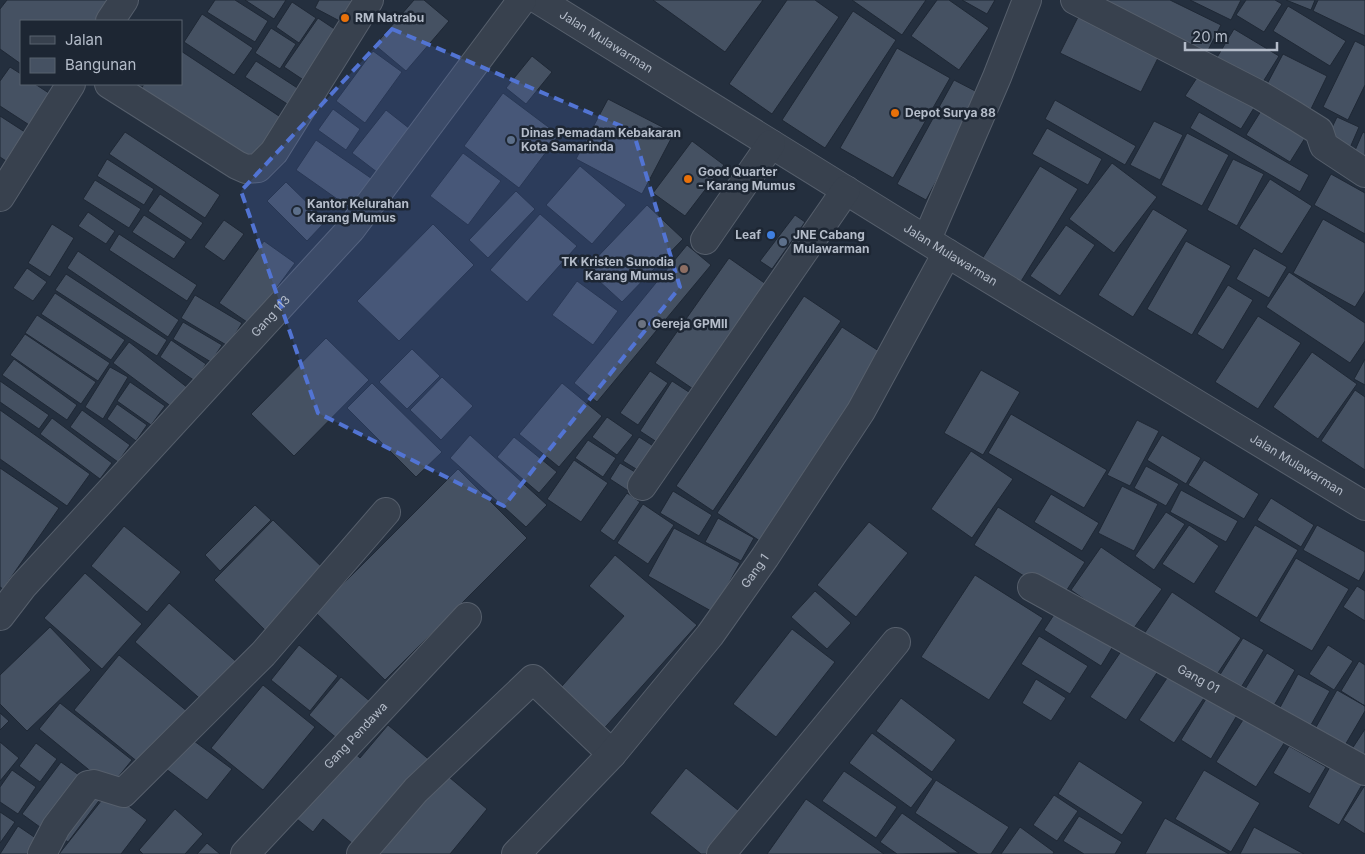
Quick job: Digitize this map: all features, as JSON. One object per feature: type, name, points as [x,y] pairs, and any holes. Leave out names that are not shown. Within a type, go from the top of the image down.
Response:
[{"type":"street","points":[[111,20],[124,0]]},
{"type":"street","points":[[111,85],[237,164],[246,169],[258,168],[274,152],[369,0]]},
{"type":"street","name":"Gang 113","points":[[0,616],[24,586],[351,229],[522,0]]},
{"type":"street","name":"Jalan Mulawarman","points":[[539,0],[937,246],[1365,506]]},
{"type":"street","name":"Gang 1","points":[[516,854],[612,754],[710,634],[765,558],[861,411],[937,246],[1028,0]]},
{"type":"street","points":[[1075,0],[1258,94],[1295,116],[1319,131],[1324,146],[1365,173]]},
{"type":"street","points":[[0,197],[71,85]]},
{"type":"street","points":[[705,240],[771,144]]},
{"type":"street","points":[[642,486],[846,190]]},
{"type":"street","points":[[42,854],[56,827],[88,785],[94,784],[123,793],[263,654],[386,512]]},
{"type":"street","name":"Gang 01","points":[[1032,586],[1365,771]]},
{"type":"street","name":"Gang Pendawa","points":[[245,854],[467,617]]},
{"type":"street","points":[[721,854],[896,642]]},
{"type":"street","points":[[361,854],[416,790],[533,679],[612,754]]},
{"type":"highlighted area","points":[[392,29],[633,131],[680,287],[504,506],[318,413],[241,191]]},
{"type":"building","points":[[7,0],[117,0],[102,20],[20,20],[20,63],[0,49],[0,9]]},
{"type":"building","points":[[215,0],[235,0],[268,21],[255,42],[207,12]]},
{"type":"building","points":[[245,0],[286,0],[274,19]]},
{"type":"building","name":"RM Natrabu","points":[[319,0],[366,0],[351,27],[315,8]]},
{"type":"building","points":[[414,0],[424,0],[449,21],[406,71],[375,45]]},
{"type":"building","points":[[653,0],[763,0],[725,52]]},
{"type":"building","points":[[787,0],[815,0],[839,17],[772,114],[729,84]]},
{"type":"building","points":[[852,0],[926,0],[902,35]]},
{"type":"building","points":[[937,0],[949,0],[989,28],[959,70],[911,36]]},
{"type":"building","points":[[962,0],[995,0],[987,14]]},
{"type":"building","points":[[1091,0],[1170,0],[1221,25],[1203,60]]},
{"type":"building","points":[[1190,0],[1241,0],[1231,20]]},
{"type":"building","points":[[1246,0],[1275,0],[1282,4],[1264,32],[1236,15]]},
{"type":"building","points":[[1286,0],[1315,0],[1311,10]]},
{"type":"building","points":[[1318,0],[1365,0],[1365,36],[1313,11]]},
{"type":"building","points":[[292,2],[316,18],[299,43],[276,27]]},
{"type":"building","points":[[1288,6],[1346,41],[1330,66],[1273,31]]},
{"type":"building","points":[[853,11],[896,40],[825,148],[782,120]]},
{"type":"building","points":[[202,14],[253,48],[234,75],[184,42]]},
{"type":"building","points":[[1078,17],[1159,56],[1141,92],[1060,53]]},
{"type":"building","points":[[318,18],[345,36],[311,85],[284,67]]},
{"type":"building","points":[[271,28],[296,44],[280,69],[255,53]]},
{"type":"building","points":[[1234,29],[1279,56],[1261,85],[1216,59]]},
{"type":"building","points":[[1355,41],[1365,46],[1365,85],[1348,120],[1323,107]]},
{"type":"building","name":"Depot Surya 88","points":[[897,48],[950,78],[893,178],[840,148]]},
{"type":"building","points":[[373,51],[402,72],[365,123],[336,101]]},
{"type":"building","points":[[182,52],[285,120],[254,167],[140,91],[143,85],[182,85]]},
{"type":"building","points":[[1283,54],[1327,76],[1311,109],[1266,86]]},
{"type":"building","points":[[532,56],[552,72],[526,104],[506,88]]},
{"type":"building","points":[[256,61],[302,91],[292,107],[245,77]]},
{"type":"building","points":[[10,67],[20,73],[20,85],[37,85],[58,99],[37,130],[0,106],[0,81]]},
{"type":"building","points":[[1202,70],[1257,103],[1241,129],[1185,96]]},
{"type":"building","points":[[954,80],[983,95],[926,200],[897,184]]},
{"type":"building","name":"Dinas Pemadam Kebakaran Kota Samarinda","points":[[503,93],[559,135],[519,188],[464,146]]},
{"type":"building","points":[[608,99],[674,133],[642,194],[576,159]]},
{"type":"building","points":[[1055,100],[1136,146],[1125,165],[1045,119]]},
{"type":"building","points":[[1266,103],[1310,130],[1290,162],[1246,135]]},
{"type":"building","points":[[333,109],[360,129],[346,150],[318,130]]},
{"type":"building","points":[[386,110],[419,136],[386,179],[352,153]]},
{"type":"building","points":[[1199,112],[1309,175],[1300,192],[1190,128]]},
{"type":"building","points":[[0,116],[31,136],[12,165],[0,157]]},
{"type":"building","points":[[1337,117],[1359,127],[1349,150],[1326,140]]},
{"type":"building","points":[[1154,121],[1183,135],[1160,180],[1130,165]]},
{"type":"building","points":[[1047,128],[1102,159],[1088,185],[1032,154]]},
{"type":"building","points":[[125,132],[220,195],[205,218],[109,154]]},
{"type":"building","points":[[1363,132],[1365,133],[1365,160],[1353,155]]},
{"type":"building","points":[[1187,133],[1229,155],[1202,206],[1161,185]]},
{"type":"building","points":[[316,140],[378,183],[357,213],[296,170]]},
{"type":"building","name":"Good Quarter - Karang Mumus","points":[[692,141],[724,165],[685,216],[653,193]]},
{"type":"building","points":[[463,153],[501,181],[468,225],[430,196]]},
{"type":"building","points":[[107,159],[154,189],[144,205],[97,176]]},
{"type":"building","points":[[1233,159],[1264,174],[1237,226],[1207,210]]},
{"type":"building","points":[[1112,163],[1157,197],[1114,253],[1069,219]]},
{"type":"building","points":[[580,166],[626,205],[592,244],[546,205]]},
{"type":"building","points":[[1040,166],[1078,189],[1020,283],[982,259]]},
{"type":"building","points":[[1331,174],[1365,193],[1365,234],[1314,205]]},
{"type":"building","points":[[1270,179],[1312,206],[1282,254],[1239,228]]},
{"type":"building","points":[[95,180],[141,209],[129,228],[83,199]]},
{"type":"building","name":"Kantor Kelurahan Karang Mumus","points":[[286,182],[326,221],[307,241],[267,201]]},
{"type":"building","points":[[516,191],[535,209],[488,258],[469,240]]},
{"type":"building","points":[[160,194],[203,223],[191,240],[148,211]]},
{"type":"building","points":[[647,205],[683,239],[622,302],[586,269]]},
{"type":"building","points":[[1153,209],[1188,230],[1133,317],[1098,295]]},
{"type":"building","points":[[88,212],[115,231],[106,244],[78,226]]},
{"type":"building","points":[[540,214],[577,246],[527,302],[490,270]]},
{"type":"building","points":[[144,215],[186,242],[174,259],[132,232]]},
{"type":"building","name":"JNE Cabang Mulawarman","points":[[795,215],[805,222],[772,269],[760,261]]},
{"type":"building","points":[[1323,219],[1365,243],[1365,291],[1355,307],[1293,273]]},
{"type":"building","points":[[224,220],[244,234],[224,261],[204,247]]},
{"type":"building","points":[[52,224],[74,238],[50,277],[28,263]]},
{"type":"building","points":[[433,224],[474,265],[399,341],[357,301]]},
{"type":"building","points":[[1066,225],[1095,245],[1060,296],[1030,276]]},
{"type":"building","points":[[119,234],[197,285],[187,301],[109,250]]},
{"type":"building","points":[[264,241],[295,263],[250,324],[219,303]]},
{"type":"building","points":[[1186,241],[1231,266],[1192,335],[1147,309]]},
{"type":"building","name":"Gereja GPMII","points":[[687,245],[711,265],[597,402],[574,383]]},
{"type":"building","points":[[1254,248],[1287,267],[1269,298],[1236,279]]},
{"type":"building","points":[[78,251],[179,320],[168,337],[67,268]]},
{"type":"building","points":[[729,258],[773,289],[699,393],[655,363]]},
{"type":"building","points":[[27,268],[47,282],[33,301],[13,288]]},
{"type":"building","points":[[1289,272],[1365,323],[1365,341],[1350,363],[1266,307]]},
{"type":"building","points":[[66,274],[167,340],[157,356],[55,290]]},
{"type":"building","points":[[577,281],[618,311],[593,345],[552,315]]},
{"type":"building","points":[[1228,285],[1253,300],[1223,350],[1197,334]]},
{"type":"building","points":[[55,293],[125,340],[111,360],[41,314]]},
{"type":"building","points":[[195,295],[242,323],[228,346],[181,318]]},
{"type":"building","points":[[804,296],[841,321],[713,511],[676,486]]},
{"type":"building","points":[[37,315],[110,363],[98,381],[25,333]]},
{"type":"building","points":[[1258,316],[1301,343],[1258,409],[1215,382]]},
{"type":"building","points":[[183,322],[222,345],[211,362],[173,339]]},
{"type":"building","points":[[842,327],[888,357],[763,543],[717,513]]},
{"type":"building","points":[[25,334],[96,382],[81,404],[10,355]]},
{"type":"building","points":[[326,338],[369,380],[294,456],[251,414]]},
{"type":"building","points":[[171,340],[206,364],[195,381],[160,357]]},
{"type":"building","points":[[129,342],[188,388],[172,407],[113,363]]},
{"type":"building","points":[[412,349],[440,376],[407,409],[379,382]]},
{"type":"building","points":[[1312,352],[1357,384],[1318,439],[1273,407]]},
{"type":"building","points":[[14,359],[77,405],[67,420],[2,375]]},
{"type":"building","points":[[1365,359],[1365,385],[1354,379]]},
{"type":"building","points":[[110,367],[128,377],[103,419],[85,407]]},
{"type":"building","points":[[981,370],[1020,392],[983,455],[944,433]]},
{"type":"building","points":[[650,371],[668,383],[638,425],[620,413]]},
{"type":"building","points":[[442,377],[473,406],[441,440],[410,410]]},
{"type":"building","points":[[0,381],[49,415],[39,429],[0,402]]},
{"type":"building","points":[[672,381],[698,398],[666,448],[640,431]]},
{"type":"building","points":[[130,382],[165,406],[151,425],[117,401]]},
{"type":"building","points":[[372,383],[442,452],[416,477],[347,408]]},
{"type":"building","points":[[562,383],[602,416],[559,467],[519,434]]},
{"type":"building","points":[[1355,390],[1365,397],[1365,470],[1321,441]]},
{"type":"building","points":[[117,404],[147,425],[136,441],[107,419]]},
{"type":"building","points":[[0,410],[90,474],[67,506],[0,459]]},
{"type":"building","points":[[82,410],[130,445],[118,462],[70,427]]},
{"type":"building","points":[[1011,414],[1107,470],[1084,508],[988,453]]},
{"type":"building","points":[[607,417],[633,435],[617,455],[592,437]]},
{"type":"building","points":[[52,418],[112,463],[100,479],[40,434]]},
{"type":"building","points":[[1137,420],[1159,431],[1130,486],[1107,475]]},
{"type":"building","points":[[470,435],[547,505],[526,527],[450,458]]},
{"type":"building","points":[[1162,435],[1201,458],[1186,484],[1147,460]]},
{"type":"building","points":[[514,437],[557,472],[539,493],[497,457]]},
{"type":"building","points":[[639,437],[661,451],[646,475],[623,461]]},
{"type":"building","points":[[588,440],[616,458],[603,477],[575,458]]},
{"type":"building","points":[[971,451],[1013,479],[972,538],[931,509]]},
{"type":"building","points":[[574,460],[608,483],[581,522],[547,499]]},
{"type":"building","points":[[1204,460],[1259,494],[1244,519],[1188,485]]},
{"type":"building","points":[[620,463],[640,475],[630,492],[610,479]]},
{"type":"building","points":[[1146,466],[1179,484],[1166,506],[1134,488]]},
{"type":"building","points":[[0,468],[59,508],[3,589],[0,587]]},
{"type":"building","points":[[458,469],[527,538],[385,680],[315,612]]},
{"type":"building","points":[[1122,486],[1158,504],[1134,551],[1098,533]]},
{"type":"building","points":[[1181,490],[1238,521],[1226,542],[1170,512]]},
{"type":"building","points":[[673,491],[712,515],[699,536],[660,513]]},
{"type":"building","points":[[627,493],[640,502],[614,541],[600,531]]},
{"type":"building","points":[[1051,494],[1099,523],[1082,551],[1034,522]]},
{"type":"building","points":[[1271,498],[1314,525],[1301,547],[1257,520]]},
{"type":"building","points":[[643,504],[674,525],[648,564],[617,543]]},
{"type":"building","points":[[255,505],[271,520],[220,571],[205,555]]},
{"type":"building","points":[[998,507],[1085,562],[1061,599],[974,545]]},
{"type":"building","points":[[1166,512],[1185,524],[1154,570],[1135,556]]},
{"type":"building","points":[[718,518],[754,538],[741,561],[705,542]]},
{"type":"building","points":[[273,520],[326,571],[266,631],[214,580]]},
{"type":"building","points":[[869,522],[908,553],[856,617],[817,585]]},
{"type":"building","points":[[1189,525],[1219,546],[1194,584],[1162,564]]},
{"type":"building","points":[[1255,525],[1298,550],[1257,618],[1214,592]]},
{"type":"building","points":[[1317,525],[1365,552],[1365,570],[1359,581],[1303,550]]},
{"type":"building","points":[[124,526],[181,572],[147,612],[91,566]]},
{"type":"building","points":[[674,528],[740,563],[713,612],[648,576]]},
{"type":"building","points":[[1101,547],[1162,589],[1131,632],[1071,590]]},
{"type":"building","points":[[615,555],[697,625],[599,734],[555,694],[624,616],[589,586]]},
{"type":"building","points":[[1296,558],[1349,589],[1312,651],[1259,621]]},
{"type":"building","points":[[85,573],[142,624],[102,669],[44,618]]},
{"type":"building","points":[[975,575],[1043,618],[989,700],[921,657]]},
{"type":"building","points":[[1357,586],[1365,591],[1365,621],[1343,607]]},
{"type":"building","points":[[815,591],[851,623],[827,649],[791,617]]},
{"type":"building","points":[[1172,592],[1241,638],[1214,679],[1144,634]]},
{"type":"building","points":[[169,603],[239,664],[205,703],[135,642]]},
{"type":"building","points":[[1059,607],[1115,643],[1101,666],[1044,630]]},
{"type":"building","points":[[50,627],[91,670],[27,731],[0,704],[0,675]]},
{"type":"building","points":[[792,629],[835,662],[776,737],[733,704]]},
{"type":"building","points":[[1039,636],[1088,666],[1070,694],[1021,664]]},
{"type":"building","points":[[1243,638],[1264,650],[1237,694],[1216,681]]},
{"type":"building","points":[[1126,644],[1162,665],[1126,720],[1090,697]]},
{"type":"building","points":[[299,645],[338,676],[310,711],[271,680]]},
{"type":"building","points":[[1328,645],[1353,661],[1334,690],[1309,674]]},
{"type":"building","points":[[1267,653],[1295,670],[1270,712],[1242,694]]},
{"type":"building","points":[[119,655],[188,712],[144,767],[74,710]]},
{"type":"building","points":[[1359,661],[1365,665],[1365,706],[1341,691]]},
{"type":"building","points":[[1173,669],[1208,692],[1174,743],[1139,720]]},
{"type":"building","points":[[1298,674],[1330,691],[1307,732],[1276,715]]},
{"type":"building","points":[[341,677],[371,702],[339,740],[309,715]]},
{"type":"building","points":[[1036,679],[1066,698],[1051,721],[1022,703]]},
{"type":"building","points":[[263,685],[315,727],[263,790],[211,748]]},
{"type":"building","points":[[1212,689],[1242,707],[1211,759],[1181,740]]},
{"type":"building","points":[[1337,690],[1365,706],[1365,711],[1341,752],[1311,736]]},
{"type":"building","points":[[901,698],[956,740],[932,772],[876,731]]},
{"type":"building","points":[[60,703],[132,760],[110,787],[39,729]]},
{"type":"building","points":[[1248,712],[1288,737],[1256,787],[1216,762]]},
{"type":"building","points":[[0,713],[9,721],[0,730]]},
{"type":"building","points":[[388,725],[432,762],[359,849],[323,819],[313,832],[292,815],[348,747],[360,758]]},
{"type":"building","points":[[1365,729],[1365,766],[1348,755]]},
{"type":"building","points":[[872,733],[933,779],[911,808],[849,763]]},
{"type":"building","points":[[186,735],[232,769],[207,800],[162,766]]},
{"type":"building","points":[[0,742],[19,758],[0,781]]},
{"type":"building","points":[[36,743],[57,759],[40,782],[19,766]]},
{"type":"building","points":[[1289,746],[1326,767],[1310,794],[1273,773]]},
{"type":"building","points":[[1079,761],[1143,802],[1122,835],[1058,794]]},
{"type":"building","points":[[61,762],[83,778],[44,830],[22,814]]},
{"type":"building","points":[[1331,765],[1363,783],[1339,825],[1308,807]]},
{"type":"building","points":[[686,768],[744,815],[711,854],[701,854],[650,813]]},
{"type":"building","points":[[12,770],[36,787],[18,814],[0,802],[0,787]]},
{"type":"building","points":[[1204,770],[1260,803],[1231,852],[1175,819]]},
{"type":"building","points":[[844,771],[897,807],[876,838],[822,801]]},
{"type":"building","points":[[443,772],[487,809],[450,854],[375,854]]},
{"type":"building","points":[[936,780],[1009,827],[991,854],[978,854],[915,813]]},
{"type":"building","points":[[1365,785],[1365,834],[1343,820]]},
{"type":"building","points":[[92,786],[104,794],[68,842],[56,834]]},
{"type":"building","points":[[109,791],[147,820],[121,854],[59,854]]},
{"type":"building","points":[[1054,795],[1078,811],[1057,841],[1033,825]]},
{"type":"building","points":[[806,799],[884,854],[767,854]]},
{"type":"building","points":[[175,809],[203,834],[185,854],[143,854],[139,850]]},
{"type":"building","points":[[0,812],[15,822],[0,843]]},
{"type":"building","points":[[902,813],[959,853],[897,854],[880,842]]},
{"type":"building","points":[[1079,816],[1122,842],[1115,854],[1084,854],[1063,841]]},
{"type":"building","points":[[1165,818],[1229,854],[1145,854]]},
{"type":"building","points":[[18,826],[40,841],[31,854],[0,854]]},
{"type":"building","points":[[1020,827],[1054,852],[1053,854],[1001,854]]},
{"type":"building","points":[[1254,827],[1304,854],[1240,854]]},
{"type":"building","points":[[207,843],[220,854],[197,854]]},
{"type":"place","name":"RM Natrabu","points":[[345,18]]},
{"type":"place","name":"Depot Surya 88","points":[[895,113]]},
{"type":"place","name":"Dinas Pemadam Kebakaran Kota Samarinda","points":[[511,140]]},
{"type":"place","name":"Good Quarter - Karang Mumus","points":[[688,179]]},
{"type":"place","name":"Kantor Kelurahan Karang Mumus","points":[[297,211]]},
{"type":"place","name":"Leaf","points":[[771,235]]},
{"type":"place","name":"JNE Cabang Mulawarman","points":[[783,242]]},
{"type":"place","name":"TK Kristen Sunodia Karang Mumus","points":[[684,269]]},
{"type":"place","name":"Gereja GPMII","points":[[642,324]]}]
